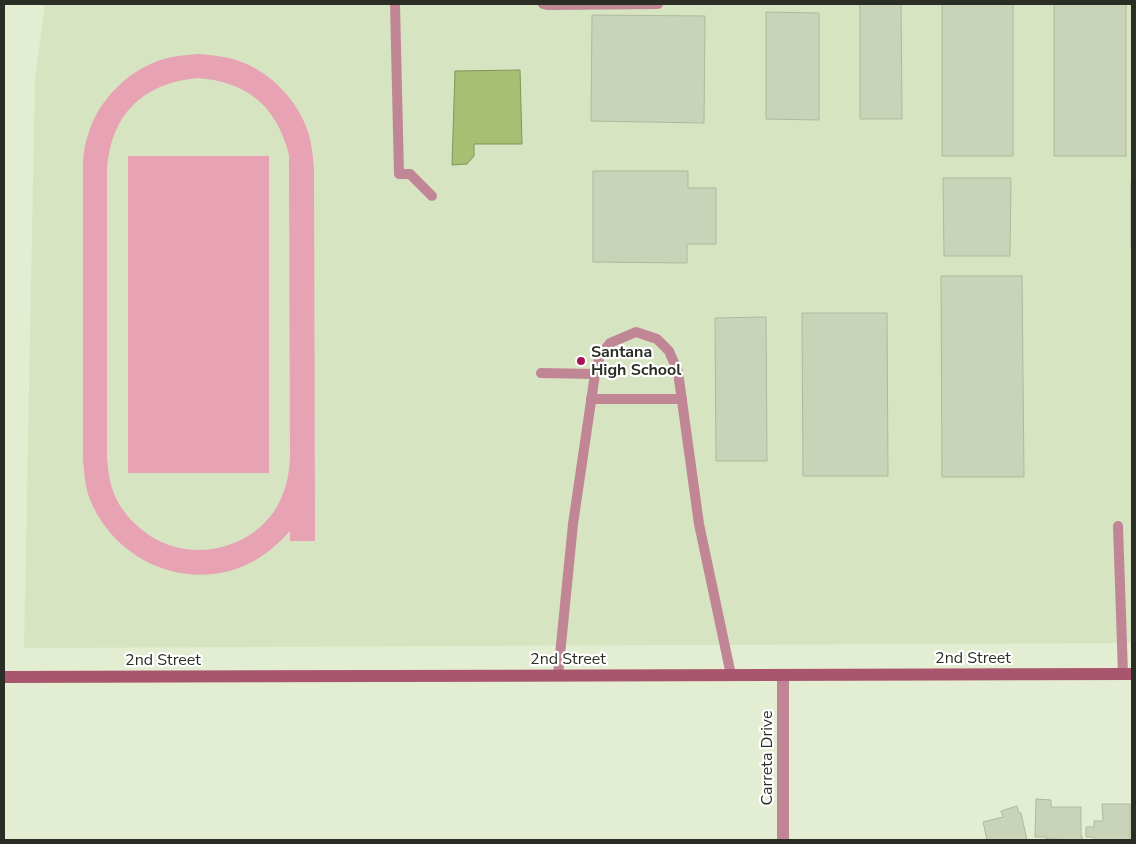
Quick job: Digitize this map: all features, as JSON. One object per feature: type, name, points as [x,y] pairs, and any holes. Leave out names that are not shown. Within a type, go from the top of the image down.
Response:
[{"type":"street","name":"2nd Street","points":[[4,676],[1128,674]]},
{"type":"street","name":"Carreta Drive","points":[[783,675],[783,840]]},
{"type":"lane","points":[[395,4],[398,174],[410,174],[432,196]]},
{"type":"lane","points":[[544,4],[658,4]]},
{"type":"lane","points":[[558,675],[574,524],[594,374],[600,356],[610,343],[636,332],[657,339],[669,351],[678,372],[699,524],[730,675]]},
{"type":"lane","points":[[541,373],[594,374]]},
{"type":"lane","points":[[591,399],[682,399]]},
{"type":"lane","points":[[1118,526],[1128,674]]},
{"type":"shaded area","name":"Santana High School","points":[[45,4],[1132,4],[1132,643],[24,648],[35,78]]},
{"type":"shaded area","points":[[198,54],[233,59],[258,70],[270,78],[290,98],[304,122],[311,143],[314,169],[315,541],[290,541],[290,531],[282,540],[252,562],[228,571],[203,575],[179,573],[156,566],[135,554],[116,539],[100,520],[89,497],[83,459],[83,169],[87,139],[99,110],[107,98],[127,78],[139,70],[164,59]],"holes":[[[198,78],[216,80],[246,91],[258,100],[277,123],[289,155],[290,459],[283,494],[273,513],[260,527],[245,538],[228,545],[192,550],[174,547],[157,540],[141,529],[123,510],[110,482],[107,459],[107,169],[115,132],[123,117],[146,94],[178,81]]]},
{"type":"shaded area","points":[[520,70],[522,144],[474,144],[474,156],[467,164],[452,165],[455,71]]},
{"type":"shaded area","points":[[128,156],[269,156],[269,473],[128,473]]},
{"type":"building","points":[[860,4],[901,4],[902,119],[860,119]]},
{"type":"building","points":[[942,4],[1013,4],[1013,156],[942,156]]},
{"type":"building","points":[[1054,4],[1126,4],[1126,156],[1054,156]]},
{"type":"building","points":[[766,12],[819,13],[819,120],[766,119]]},
{"type":"building","points":[[592,15],[705,16],[704,123],[591,121]]},
{"type":"building","points":[[593,171],[688,171],[688,188],[716,188],[716,244],[687,244],[687,263],[593,262]]},
{"type":"building","points":[[943,178],[1011,178],[1010,256],[944,256]]},
{"type":"building","points":[[1132,183],[1132,247],[1131,247]]},
{"type":"building","points":[[941,276],[1022,276],[1024,477],[942,477]]},
{"type":"building","points":[[802,313],[887,313],[888,476],[803,476]]},
{"type":"building","points":[[766,317],[767,461],[716,461],[715,318]]},
{"type":"building","points":[[1036,799],[1051,800],[1051,807],[1081,807],[1082,840],[1058,840],[1035,837]]},
{"type":"building","points":[[1102,804],[1130,804],[1130,840],[1094,840],[1094,837],[1086,837],[1086,827],[1094,827],[1094,821],[1103,821]]},
{"type":"building","points":[[1017,806],[1019,813],[1021,813],[1027,840],[987,840],[983,822],[1003,817],[1001,811]]},
{"type":"place","name":"Santana High School","points":[[581,361]]}]
